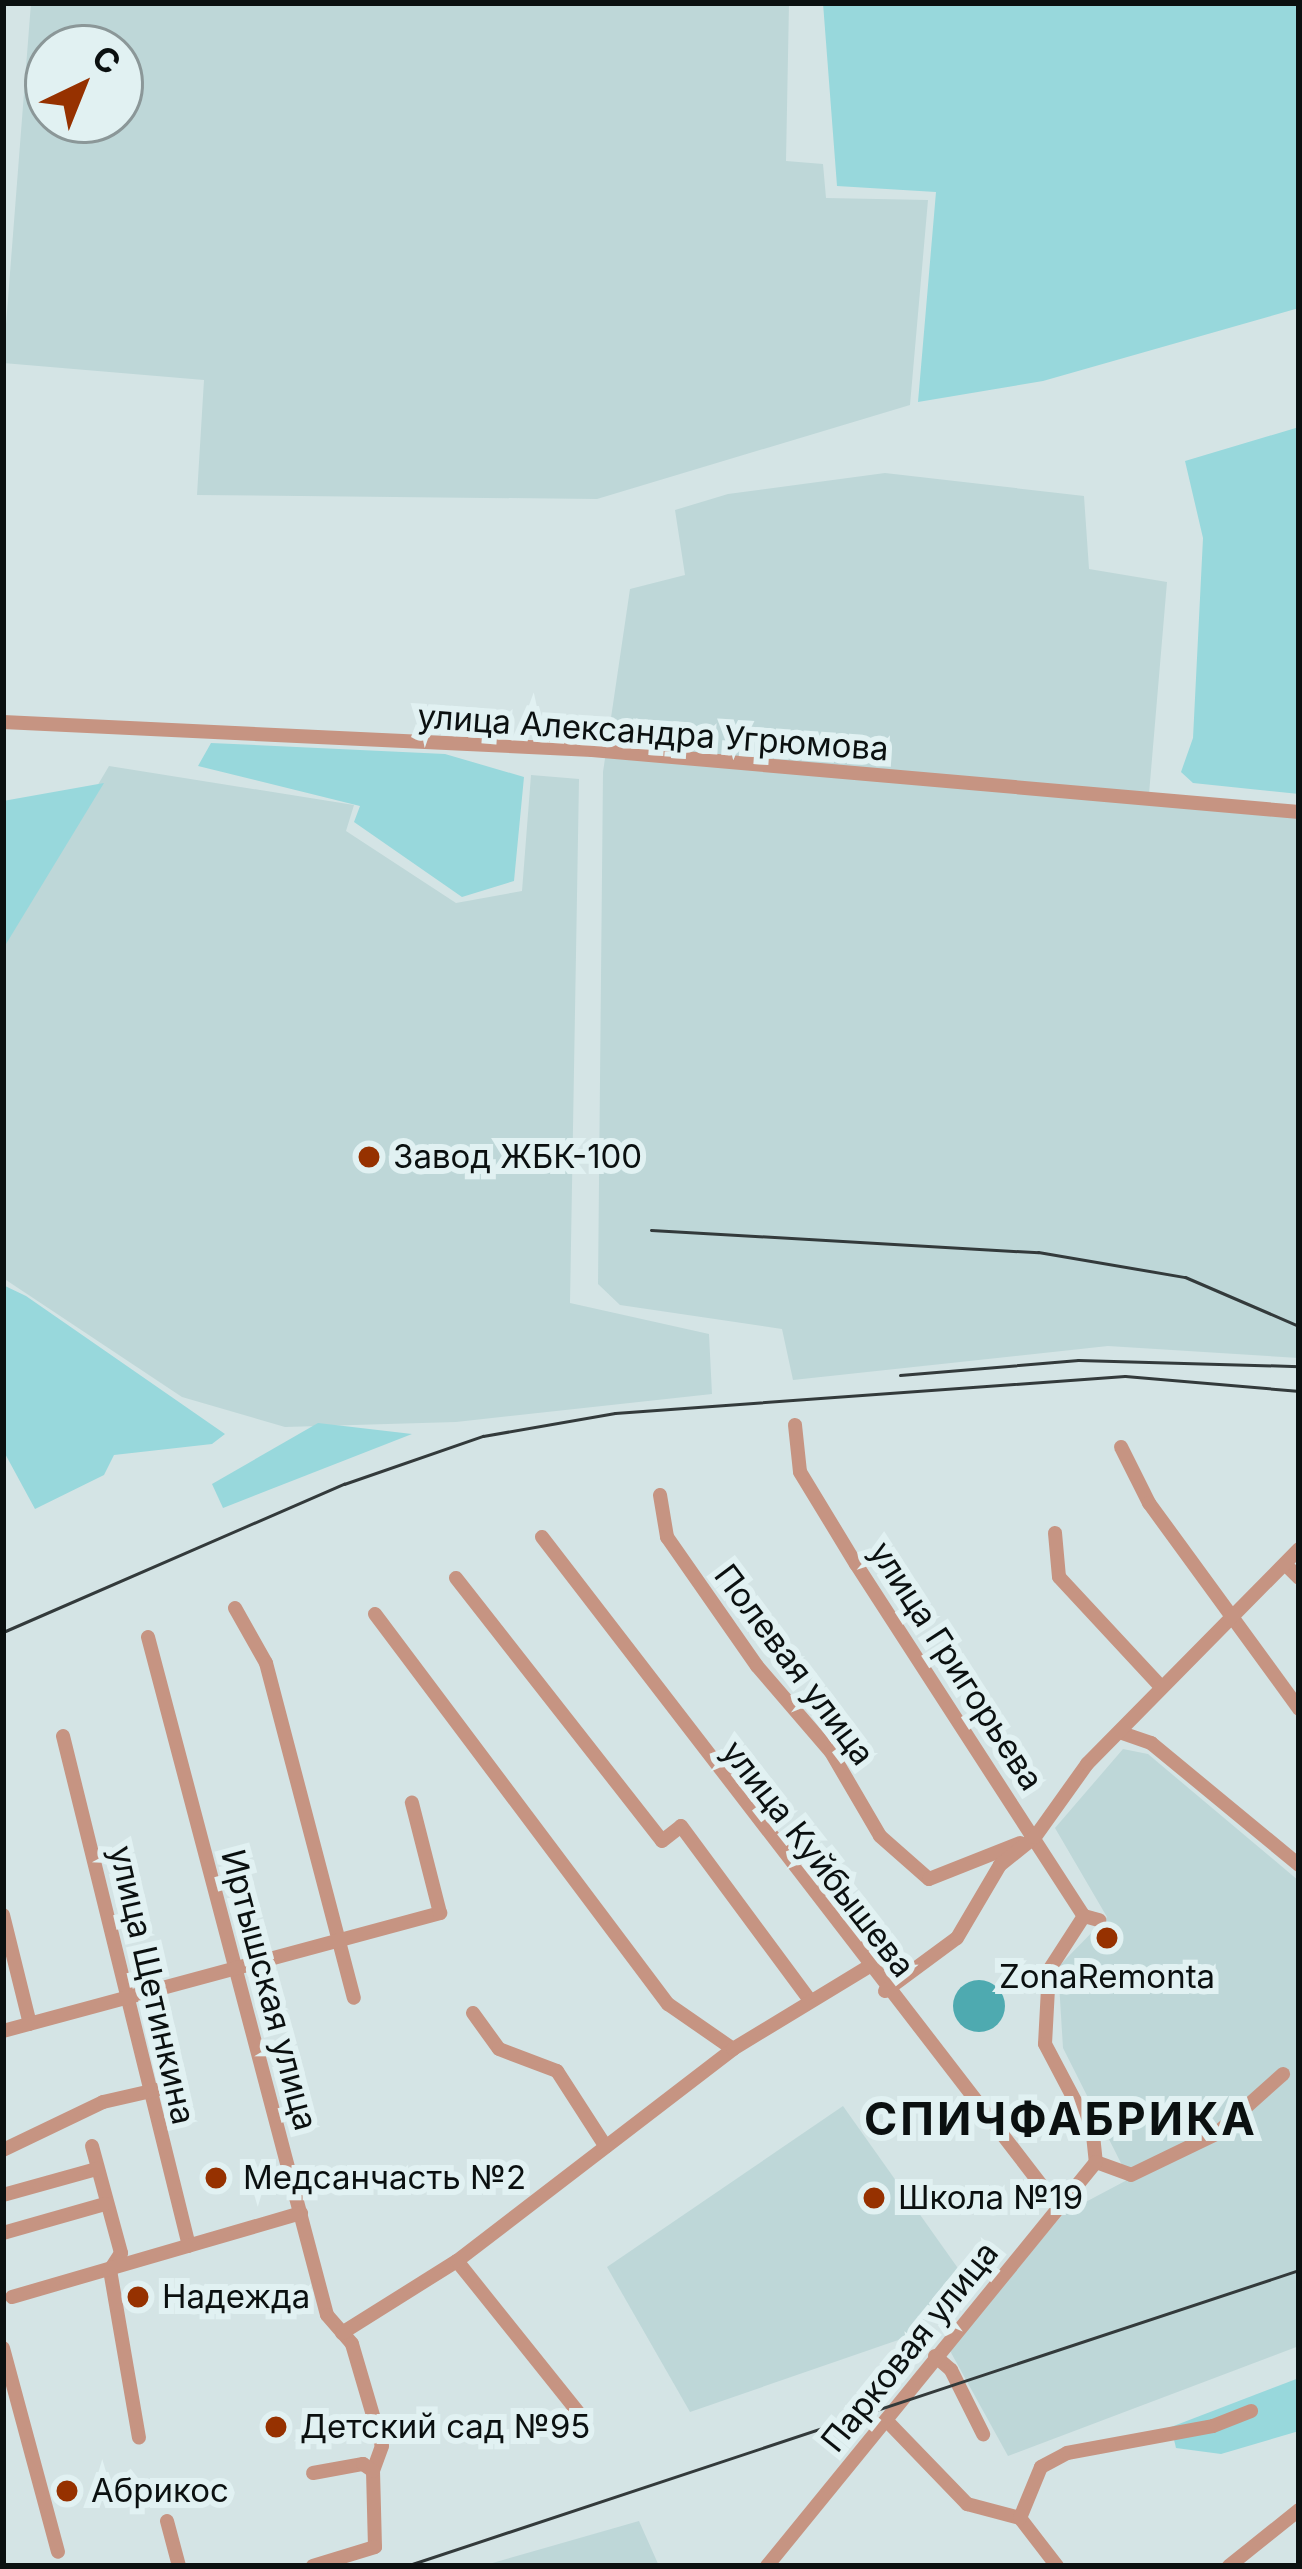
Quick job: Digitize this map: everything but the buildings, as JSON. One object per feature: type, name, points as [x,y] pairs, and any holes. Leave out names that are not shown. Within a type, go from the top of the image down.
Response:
[{"type":"street","name":"улица Александра Угрюмова","points":[[3,722],[592,750],[1299,812]]},
{"type":"street","name":"улица Григорьева","points":[[795,1425],[800,1472],[1092,1918],[1049,1970],[1045,2044],[1093,2135],[1096,2162]]},
{"type":"street","points":[[1120,1447],[1149,1503],[1299,1709]]},
{"type":"street","name":"Полевая улица","points":[[660,1495],[667,1537],[757,1666],[831,1752],[880,1836],[910,1864],[929,1879],[1035,1837]]},
{"type":"street","points":[[1054,1533],[1059,1577],[1162,1688]]},
{"type":"street","name":"улица Куйбышева","points":[[542,1537],[885,1991],[1059,2208]]},
{"type":"street","points":[[885,1991],[937,1959],[1000,1865],[1035,1837],[1087,1764],[1299,1549]]},
{"type":"street","points":[[1285,1564],[1299,1578]]},
{"type":"street","points":[[456,1578],[662,1841],[681,1826],[809,1999]]},
{"type":"street","points":[[235,1608],[266,1663],[336,1945],[354,1998]]},
{"type":"street","points":[[375,1614],[668,2004],[733,2050]]},
{"type":"street","name":"Иртышская улица","points":[[149,1643],[327,2315],[342,2333],[382,2446],[374,2470],[375,2547],[313,2566]]},
{"type":"street","points":[[1122,1733],[1151,1743],[1299,1865]]},
{"type":"street","name":"улица Щетинкина","points":[[63,1736],[134,1997],[156,2090],[156,2123],[189,2246]]},
{"type":"street","points":[[3,2031],[336,1945],[440,1913],[412,1803]]},
{"type":"street","points":[[3,1916],[30,2024]]},
{"type":"street","points":[[342,2333],[458,2261],[733,2050],[809,1999],[868,1967]]},
{"type":"street","points":[[473,2013],[499,2049],[557,2071],[606,2147]]},
{"type":"street","points":[[1096,2162],[1131,2174],[1216,2134],[1283,2074]]},
{"type":"street","points":[[3,2150],[103,2102],[156,2090]]},
{"type":"street","points":[[92,2146],[121,2253],[110,2270],[139,2438]]},
{"type":"street","name":"Парковая улица","points":[[767,2566],[1096,2162]]},
{"type":"street","points":[[3,2195],[97,2169]]},
{"type":"street","points":[[3,2233],[105,2204]]},
{"type":"street","points":[[13,2297],[301,2213]]},
{"type":"street","points":[[458,2261],[583,2418]]},
{"type":"street","points":[[3,2348],[58,2552]]},
{"type":"street","points":[[935,2356],[983,2434]]},
{"type":"street","points":[[1020,2518],[1041,2467],[1067,2452],[1213,2426],[1251,2411]]},
{"type":"street","points":[[886,2420],[967,2504],[1020,2518],[1051,2564]]},
{"type":"street","points":[[313,2473],[363,2464],[374,2470]]},
{"type":"street","points":[[1228,2566],[1299,2510]]},
{"type":"street","points":[[167,2521],[179,2566]]},
{"type":"shaded area","points":[[31,3],[789,3],[786,161],[823,164],[826,198],[928,200],[910,405],[597,499],[197,495],[204,380],[3,363],[24,93],[24,144],[144,144],[144,24],[29,24]]},
{"type":"shaded area","points":[[823,3],[1299,3],[1299,308],[1043,381],[918,402],[936,192],[837,186]]},
{"type":"shaded area","points":[[1299,427],[1299,794],[1193,783],[1181,772],[1193,738],[1203,538],[1185,461]]},
{"type":"shaded area","points":[[885,473],[1084,496],[1089,569],[1167,582],[1149,794],[1299,815],[1299,1358],[1108,1346],[793,1380],[782,1329],[620,1305],[598,1284],[603,772],[630,589],[685,575],[675,510],[728,494]]},
{"type":"shaded area","points":[[211,743],[445,754],[524,777],[514,881],[462,897],[354,822],[360,806],[198,766]]},
{"type":"shaded area","points":[[109,766],[354,805],[346,831],[456,903],[522,891],[531,775],[579,779],[570,1303],[709,1334],[712,1394],[456,1422],[285,1427],[182,1397],[3,1278],[3,945]]},
{"type":"shaded area","points":[[104,783],[3,949],[3,801]]},
{"type":"shaded area","points":[[3,1285],[26,1296],[225,1434],[212,1444],[114,1455],[104,1475],[35,1509],[3,1450]]},
{"type":"shaded area","points":[[318,1423],[412,1434],[223,1508],[212,1484]]},
{"type":"shaded area","points":[[1123,1749],[1148,1754],[1299,1881],[1299,2346],[1008,2456],[949,2349],[1063,2214],[1129,2179],[1063,2048],[1058,1967],[1107,1917],[1055,1828]]},
{"type":"shaded area","points":[[979,1980],[998,1987],[1005,2006],[998,2025],[979,2032],[960,2025],[953,2006],[960,1987]]},
{"type":"shaded area","points":[[843,2106],[967,2281],[904,2338],[690,2412],[607,2267]]},
{"type":"shaded area","points":[[1299,2378],[1299,2431],[1221,2454],[1176,2448],[1171,2427]]},
{"type":"shaded area","points":[[639,2521],[659,2566],[482,2566]]},
{"type":"railway","points":[[651,1230],[1038,1252],[1185,1277],[1299,1326]]},
{"type":"railway","points":[[900,1375],[1078,1360],[1299,1366]]},
{"type":"railway","points":[[3,1632],[344,1484],[483,1436],[615,1413],[1125,1376],[1299,1391]]},
{"type":"railway","points":[[406,2566],[1299,2270]]},
{"type":"place","name":"Завод ЖБК-100","points":[[369,1157]]},
{"type":"place","name":"ZonaRemonta","points":[[1107,1938]]},
{"type":"place","name":"Медсанчасть №2","points":[[216,2178]]},
{"type":"place","name":"Школа №19","points":[[874,2198]]},
{"type":"place","name":"Надежда","points":[[138,2297]]},
{"type":"place","name":"Детский сад №95","points":[[276,2427]]},
{"type":"place","name":"Абрикос","points":[[67,2491]]},
{"type":"district","name":"СПИЧФАБРИКА","points":[[1061,2119]]}]
